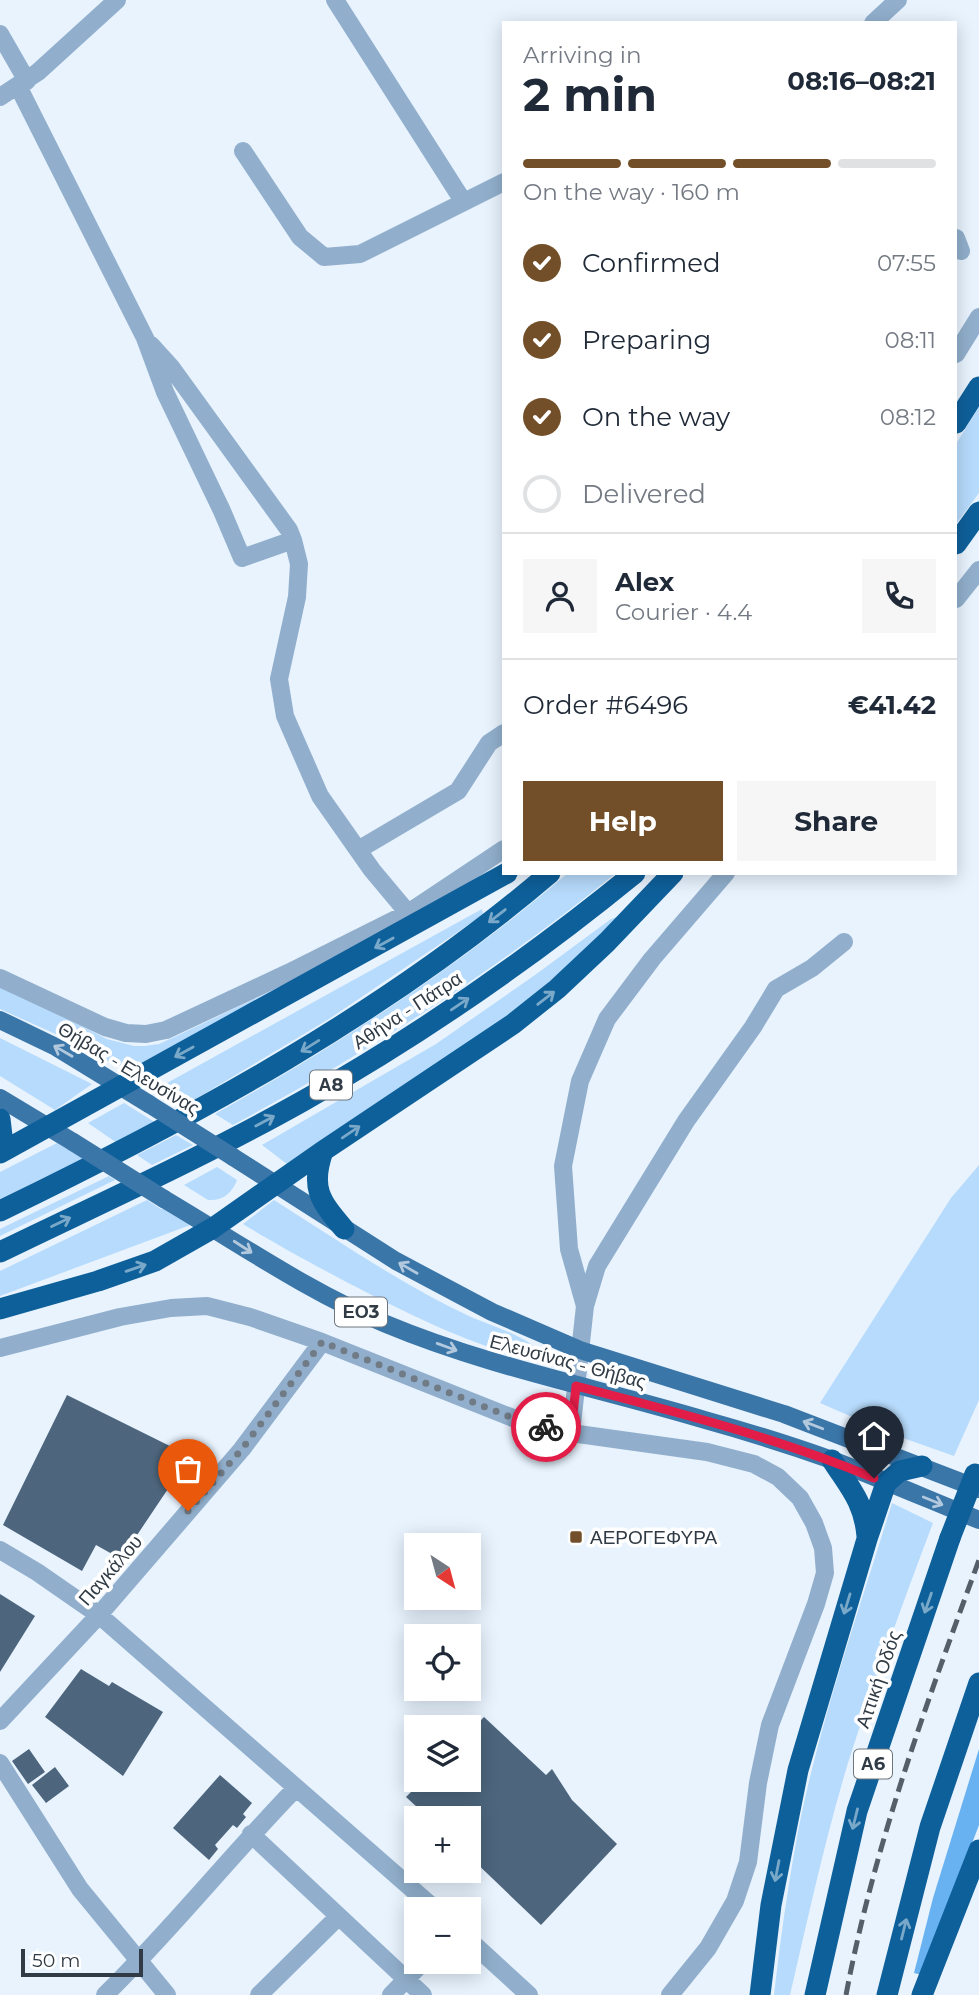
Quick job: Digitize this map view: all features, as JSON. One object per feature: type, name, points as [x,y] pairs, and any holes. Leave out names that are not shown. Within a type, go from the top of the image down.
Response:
[{"type":"highway","points":[[957,421],[979,387]]},
{"type":"highway","points":[[957,543],[979,512]]},
{"type":"highway","points":[[0,1153],[503,875]]},
{"type":"highway","name":"Αθήνα - Πάτρα","points":[[0,1211],[194,1112],[299,1053],[422,972],[547,875]]},
{"type":"highway","name":"Αθήνα - Πάτρα","points":[[0,1252],[209,1150],[353,1072],[489,984],[632,875]]},
{"type":"highway","points":[[0,1309],[155,1261],[213,1228],[471,1053],[557,989],[671,875]]},
{"type":"highway","points":[[0,1119],[0,1144]]},
{"type":"highway","points":[[323,1151],[316,1170],[317,1188],[325,1206],[345,1229]]},
{"type":"highway","points":[[832,1460],[865,1515],[867,1539]]},
{"type":"highway","points":[[760,1995],[771,1905],[798,1770],[867,1539],[886,1483],[900,1471],[922,1466]]},
{"type":"highway","name":"Αττική Οδός","points":[[815,1995],[857,1811],[950,1538],[978,1475]]},
{"type":"highway","points":[[887,1995],[930,1827],[979,1683]]},
{"type":"highway","points":[[922,1995],[979,1850]]},
{"type":"main road","name":"Θήβας - Ελευσίνας","points":[[0,1020],[56,1047],[233,1157]]},
{"type":"main road","name":"ΕΟ3","points":[[0,1098],[50,1127]]},
{"type":"main road","name":"Ελευσίνας - Θήβας","points":[[50,1127],[270,1265],[385,1324],[493,1363],[703,1419],[832,1460],[979,1520]]},
{"type":"main road","name":"Ελευσίνας - Θήβας","points":[[233,1157],[440,1286],[580,1350],[784,1414],[922,1466],[978,1475]]},
{"type":"street","points":[[0,97],[22,84],[75,40],[117,0]]},
{"type":"street","points":[[335,0],[463,201]]},
{"type":"street","points":[[875,21],[898,0]]},
{"type":"street","points":[[0,34],[145,338],[165,392],[242,558],[293,540]]},
{"type":"street","points":[[243,151],[300,237],[324,257],[360,254],[502,183]]},
{"type":"street","points":[[957,352],[979,317]]},
{"type":"street","points":[[145,338],[171,367],[289,530],[299,564],[297,597],[279,679],[285,716],[320,796],[408,913]]},
{"type":"street","points":[[957,598],[979,570]]},
{"type":"street","points":[[358,850],[458,791],[489,744],[502,734]]},
{"type":"street","points":[[0,978],[105,1027],[126,1033],[146,1034],[166,1030],[408,913],[502,850]]},
{"type":"street","points":[[585,1307],[569,1249],[563,1166],[580,1081],[607,1019],[652,959],[724,875]]},
{"type":"street","points":[[571,1433],[585,1307],[597,1266],[687,1121],[753,1027],[776,989],[812,968],[844,942]]},
{"type":"street","points":[[0,1348],[120,1317],[171,1308],[207,1306],[250,1317],[322,1342],[528,1424],[571,1433],[707,1452],[754,1464],[779,1477],[800,1499],[814,1523],[823,1548],[825,1573],[770,1725],[758,1783],[748,1862],[735,1901],[708,1948],[670,1995]]},
{"type":"street","name":"Παγκάλου","points":[[0,1721],[99,1615],[242,1449],[322,1342]]},
{"type":"street","points":[[0,1549],[99,1615],[421,1897]]},
{"type":"street","points":[[0,1763],[80,1889],[167,1995]]},
{"type":"street","points":[[105,1995],[296,1788]]},
{"type":"street","points":[[251,1834],[423,1995]]},
{"type":"street","points":[[259,1995],[338,1917]]},
{"type":"street","points":[[481,1951],[529,1995]]},
{"type":"street","points":[[391,1995],[411,1974]]},
{"type":"shaded area","points":[[979,407],[979,493],[957,523],[957,442]]},
{"type":"shaded area","points":[[566,875],[614,875],[525,943],[382,1039],[233,1125],[215,1114],[353,1032],[441,972]]},
{"type":"shaded area","points":[[482,909],[480,917],[329,1019],[194,1100],[167,1083]]},
{"type":"shaded area","points":[[617,917],[618,923],[506,1019],[287,1164],[262,1145],[436,1044]]},
{"type":"shaded area","points":[[332,962],[137,1065],[124,1067],[0,1009],[0,985],[107,1039],[145,1046],[159,1044]]},
{"type":"shaded area","points":[[0,1038],[92,1084],[55,1110],[0,1076]]},
{"type":"shaded area","points":[[124,1103],[156,1123],[117,1143],[88,1123]]},
{"type":"shaded area","points":[[176,1135],[193,1145],[152,1165],[137,1155]]},
{"type":"shaded area","points":[[57,1143],[84,1159],[0,1199],[0,1172]]},
{"type":"shaded area","points":[[979,1165],[979,1400],[954,1456],[889,1433],[820,1403],[951,1198]]},
{"type":"shaded area","points":[[217,1167],[237,1180],[230,1192],[222,1198],[208,1200],[184,1185]]},
{"type":"shaded area","points":[[109,1176],[115,1180],[0,1236],[0,1229]]},
{"type":"shaded area","points":[[147,1200],[161,1209],[169,1208],[193,1224],[0,1296],[0,1271]]},
{"type":"shaded area","points":[[274,1200],[395,1277],[471,1317],[520,1338],[536,1348],[540,1354],[518,1355],[440,1328],[345,1281],[243,1224]]},
{"type":"shaded area","points":[[892,1503],[933,1523],[848,1763],[824,1850],[790,1995],[774,1995],[791,1872],[807,1789],[841,1666]]},
{"type":"shaded area","points":[[979,1749],[979,1825],[922,1975],[914,1973],[933,1898]]},
{"type":"building","points":[[67,1395],[190,1456],[121,1559],[96,1545],[82,1571],[3,1525]]},
{"type":"building","points":[[0,1594],[35,1616],[0,1672]]},
{"type":"building","points":[[81,1669],[109,1686],[112,1682],[163,1712],[123,1776],[45,1717]]},
{"type":"building","points":[[484,1717],[546,1775],[552,1769],[572,1800],[617,1844],[541,1925],[481,1868],[481,1806],[416,1806],[406,1797],[411,1792],[481,1792],[481,1720]]},
{"type":"building","points":[[29,1749],[45,1772],[28,1784],[12,1761]]},
{"type":"building","points":[[55,1767],[69,1786],[46,1803],[32,1785]]},
{"type":"building","points":[[220,1775],[252,1803],[237,1828],[233,1825],[215,1845],[218,1849],[209,1860],[173,1828]]},
{"type":"railway","points":[[846,1995],[871,1884],[903,1775],[979,1560]]},
{"type":"way so far","points":[[188,1511],[242,1449],[322,1342],[528,1424],[546,1427]]},
{"type":"place","name":"ΑΕΡΟΓΕΦΥΡΑ","points":[[576,1537]]},
{"type":"route","points":[[546,1427],[571,1433],[576,1386],[703,1419],[832,1460],[874,1478]]}]
